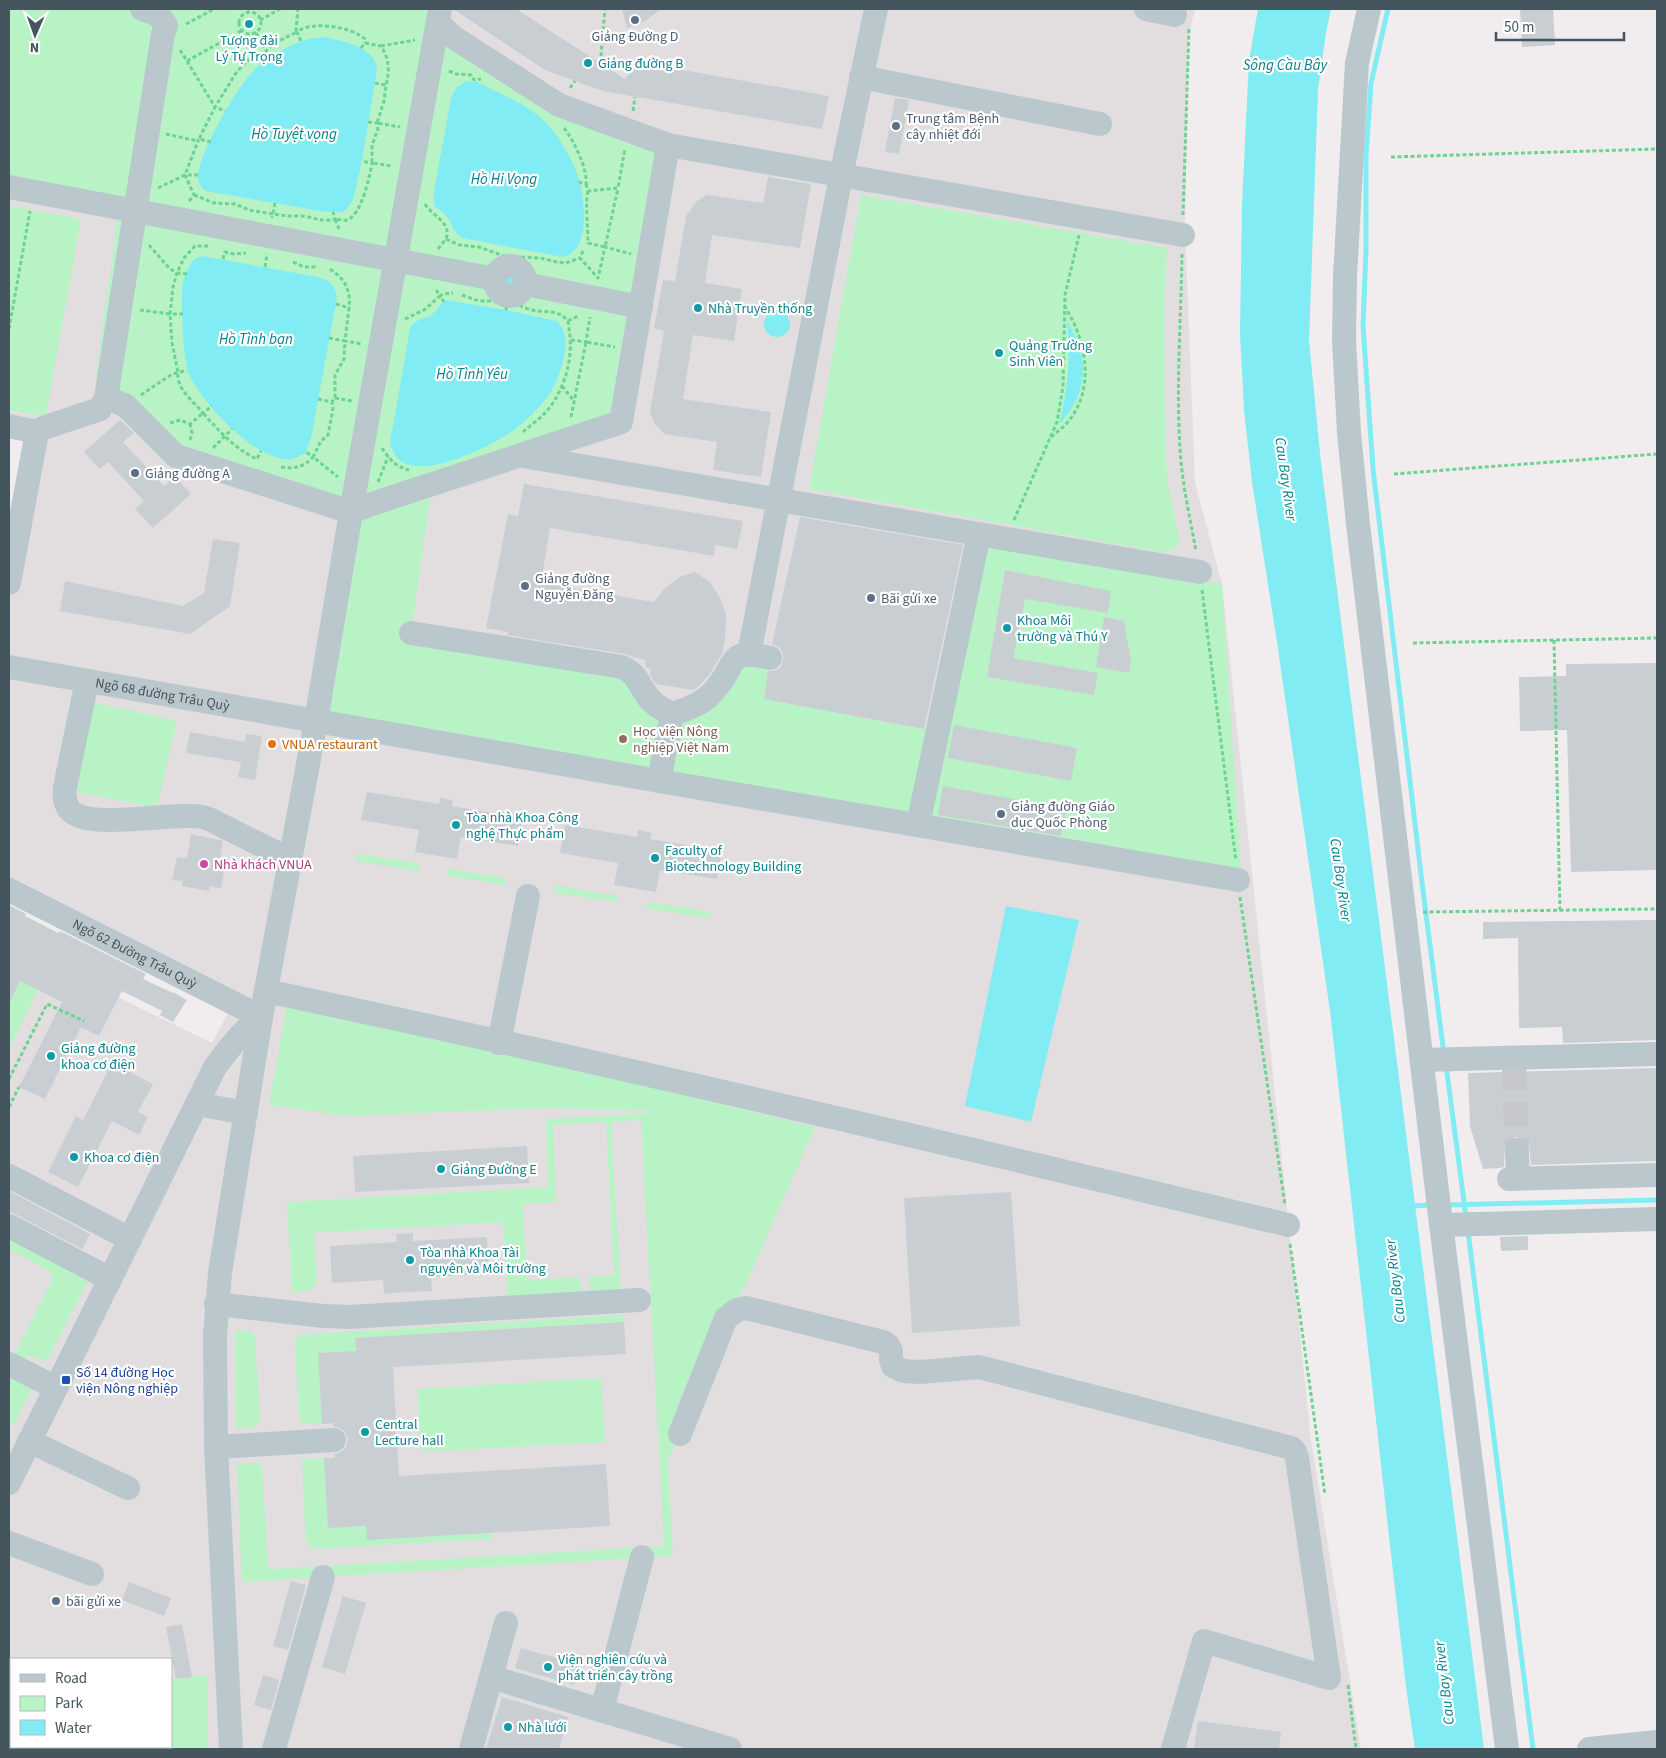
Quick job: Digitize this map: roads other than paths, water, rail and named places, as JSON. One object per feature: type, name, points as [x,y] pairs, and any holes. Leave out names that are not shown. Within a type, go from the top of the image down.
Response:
[{"type":"street","points":[[142,9],[162,18],[167,33],[148,130],[120,307],[130,399],[176,456],[353,501],[519,456],[622,422],[668,145]]},
{"type":"street","points":[[411,633],[622,667],[635,674],[646,695],[659,708],[672,714],[689,709],[705,701],[713,693],[732,662],[739,656],[759,656],[779,500],[840,176],[876,9]]},
{"type":"street","points":[[1146,9],[1175,15]]},
{"type":"street","points":[[1369,9],[1357,63],[1348,208],[1344,341],[1349,433],[1358,524],[1427,1060],[1434,1170],[1446,1224],[1507,1749]]},
{"type":"street","points":[[439,16],[453,37],[559,105],[668,145],[1182,235]]},
{"type":"street","points":[[231,1749],[214,1397],[216,1304],[261,1017],[316,721],[439,16]]},
{"type":"street","points":[[861,77],[1100,124]]},
{"type":"street","points":[[9,187],[496,279],[498,290],[508,296],[519,294],[525,284],[641,307]]},
{"type":"street","points":[[9,426],[37,432],[130,399]]},
{"type":"street","points":[[10,569],[37,432]]},
{"type":"street","points":[[519,456],[1200,572]]},
{"type":"street","points":[[918,825],[979,534]]},
{"type":"street","name":"Ngõ 68 đường Trâu Quỳ","points":[[9,667],[659,782],[1238,880]]},
{"type":"street","points":[[87,681],[65,787],[64,796],[69,809],[74,813],[91,818],[128,820],[188,815],[205,818],[289,859]]},
{"type":"street","points":[[659,782],[672,714]]},
{"type":"street","name":"Ngõ 62 Đường Trâu Quỳ","points":[[9,890],[261,1017]]},
{"type":"street","points":[[499,1042],[528,896]]},
{"type":"street","points":[[266,991],[1004,1157],[1288,1225]]},
{"type":"street","points":[[9,1483],[216,1067],[229,1047],[244,1030],[261,1017]]},
{"type":"street","points":[[1427,1060],[1458,1059],[1514,1062],[1657,1054]]},
{"type":"street","points":[[197,1104],[246,1113]]},
{"type":"street","points":[[1517,1151],[1514,1179],[1657,1175]]},
{"type":"street","points":[[9,1176],[130,1239]]},
{"type":"street","points":[[1446,1224],[1657,1219]]},
{"type":"street","points":[[9,1226],[110,1279]]},
{"type":"street","points":[[216,1304],[323,1316],[350,1317],[639,1300]]},
{"type":"street","points":[[680,1434],[726,1318],[737,1310],[746,1308],[883,1342],[891,1351],[890,1360],[894,1366],[903,1371],[920,1372],[979,1367],[1294,1450],[1297,1458],[1329,1678],[1204,1640],[1173,1749]]},
{"type":"street","points":[[9,1364],[56,1388]]},
{"type":"street","points":[[216,1447],[334,1440]]},
{"type":"street","points":[[29,1442],[128,1488]]},
{"type":"street","points":[[9,1543],[92,1574]]},
{"type":"street","points":[[602,1710],[642,1556]]},
{"type":"street","points":[[274,1749],[322,1577]]},
{"type":"street","points":[[471,1749],[506,1624]]},
{"type":"street","points":[[491,1677],[730,1749]]},
{"type":"street","points":[[1599,1749],[1657,1742]]},
{"type":"water","name":"Sông Cầu Bây","points":[[1258,9],[1331,9],[1318,90],[1309,341],[1321,463],[1484,1749],[1415,1749],[1406,1687],[1330,1011],[1252,482],[1244,410],[1240,334],[1242,205],[1249,60]]},
{"type":"water","name":"Hồ Tuyệt vọng","points":[[321,37],[346,42],[364,50],[375,61],[377,69],[362,161],[353,200],[346,210],[326,212],[206,191],[202,188],[198,177],[205,152],[230,103],[249,75],[271,56],[295,44]]},
{"type":"water","name":"Hồ Hi Vọng","points":[[467,81],[477,82],[531,110],[550,128],[562,144],[575,168],[583,204],[583,232],[579,244],[573,252],[563,257],[462,238],[448,218],[435,207],[433,197],[451,98],[457,87]]},
{"type":"water","name":"Hồ Tình bạn","points":[[202,256],[318,277],[329,282],[335,289],[337,298],[311,438],[305,454],[291,459],[277,458],[262,451],[232,428],[205,400],[195,386],[187,367],[182,315],[182,290],[191,264],[194,259]]},
{"type":"water","points":[[510,268],[519,271],[522,280],[519,289],[510,292],[501,289],[498,280],[501,271]]},
{"type":"water","name":"Hồ Tình Yêu","points":[[446,300],[557,321],[564,333],[564,357],[562,367],[550,392],[533,414],[515,429],[484,447],[448,462],[430,466],[414,466],[400,461],[394,454],[390,443],[410,328],[417,321],[428,317]]},
{"type":"water","points":[[777,311],[786,315],[790,324],[786,333],[777,337],[768,333],[764,324],[768,315]]},
{"type":"water","points":[[1067,321],[1080,349],[1083,374],[1081,387],[1076,399],[1059,425],[1068,373]]},
{"type":"water","points":[[1006,906],[1079,920],[1031,1122],[965,1106]]},
{"type":"waterway","points":[[1388,9],[1371,83],[1366,156],[1366,250],[1363,326],[1373,469],[1444,1054]]},
{"type":"waterway","points":[[1446,1065],[1466,1217]]},
{"type":"waterway","points":[[1445,1205],[1657,1200]]},
{"type":"waterway","points":[[1410,1206],[1432,1205]]},
{"type":"waterway","points":[[1468,1231],[1533,1749]]},
{"type":"tunnel","points":[[1514,1066],[1517,1151]]},
{"type":"place","name":"Giảng Đường D","points":[[635,20]]},
{"type":"place","name":"Tượng đài Lý Tự Trọng","points":[[249,24]]},
{"type":"place","name":"Giảng đường B","points":[[588,63]]},
{"type":"place","name":"Trung tâm Bệnh cây nhiệt đới","points":[[896,126]]},
{"type":"place","name":"Nhà Truyền thống","points":[[698,308]]},
{"type":"place","name":"Quảng Trường Sinh Viên","points":[[999,353]]},
{"type":"place","name":"Giảng đường A","points":[[135,473]]},
{"type":"place","name":"Giảng đường Nguyễn Đăng","points":[[525,586]]},
{"type":"place","name":"Bãi gửi xe","points":[[871,598]]},
{"type":"place","name":"Khoa Môi trường và Thú Y","points":[[1007,628]]},
{"type":"place","name":"Học viện Nông nghiệp Việt Nam","points":[[623,739]]},
{"type":"place","name":"VNUA restaurant","points":[[272,744]]},
{"type":"place","name":"Giảng đường Giáo dục Quốc Phòng","points":[[1001,814]]},
{"type":"place","name":"Tòa nhà Khoa Công nghệ Thực phẩm","points":[[456,825]]},
{"type":"place","name":"Faculty of Biotechnology Building","points":[[655,858]]},
{"type":"place","name":"Nhà khách VNUA","points":[[204,864]]},
{"type":"place","name":"Giảng đường khoa cơ điện","points":[[51,1056]]},
{"type":"place","name":"Khoa cơ điện","points":[[74,1157]]},
{"type":"place","name":"Giảng Đường E","points":[[441,1169]]},
{"type":"place","name":"Tòa nhà Khoa Tài nguyên và Môi trường","points":[[410,1260]]},
{"type":"place","name":"Số 14 đường Học viện Nông nghiệp","points":[[66,1380]]},
{"type":"place","name":"Central Lecture hall","points":[[365,1432]]},
{"type":"place","name":"bãi gửi xe","points":[[56,1601]]},
{"type":"place","name":"Viện nghiên cứu và phát triển cây trồng","points":[[548,1667]]},
{"type":"place","name":"Nhà lưới","points":[[508,1727]]},
{"type":"water label","name":"Cau Bay River","points":[[1286,479]]},
{"type":"water label","name":"Cau Bay River","points":[[1341,880]]},
{"type":"water label","name":"Cau Bay River","points":[[1395,1281]]},
{"type":"water label","name":"Cau Bay River","points":[[1444,1683]]}]
